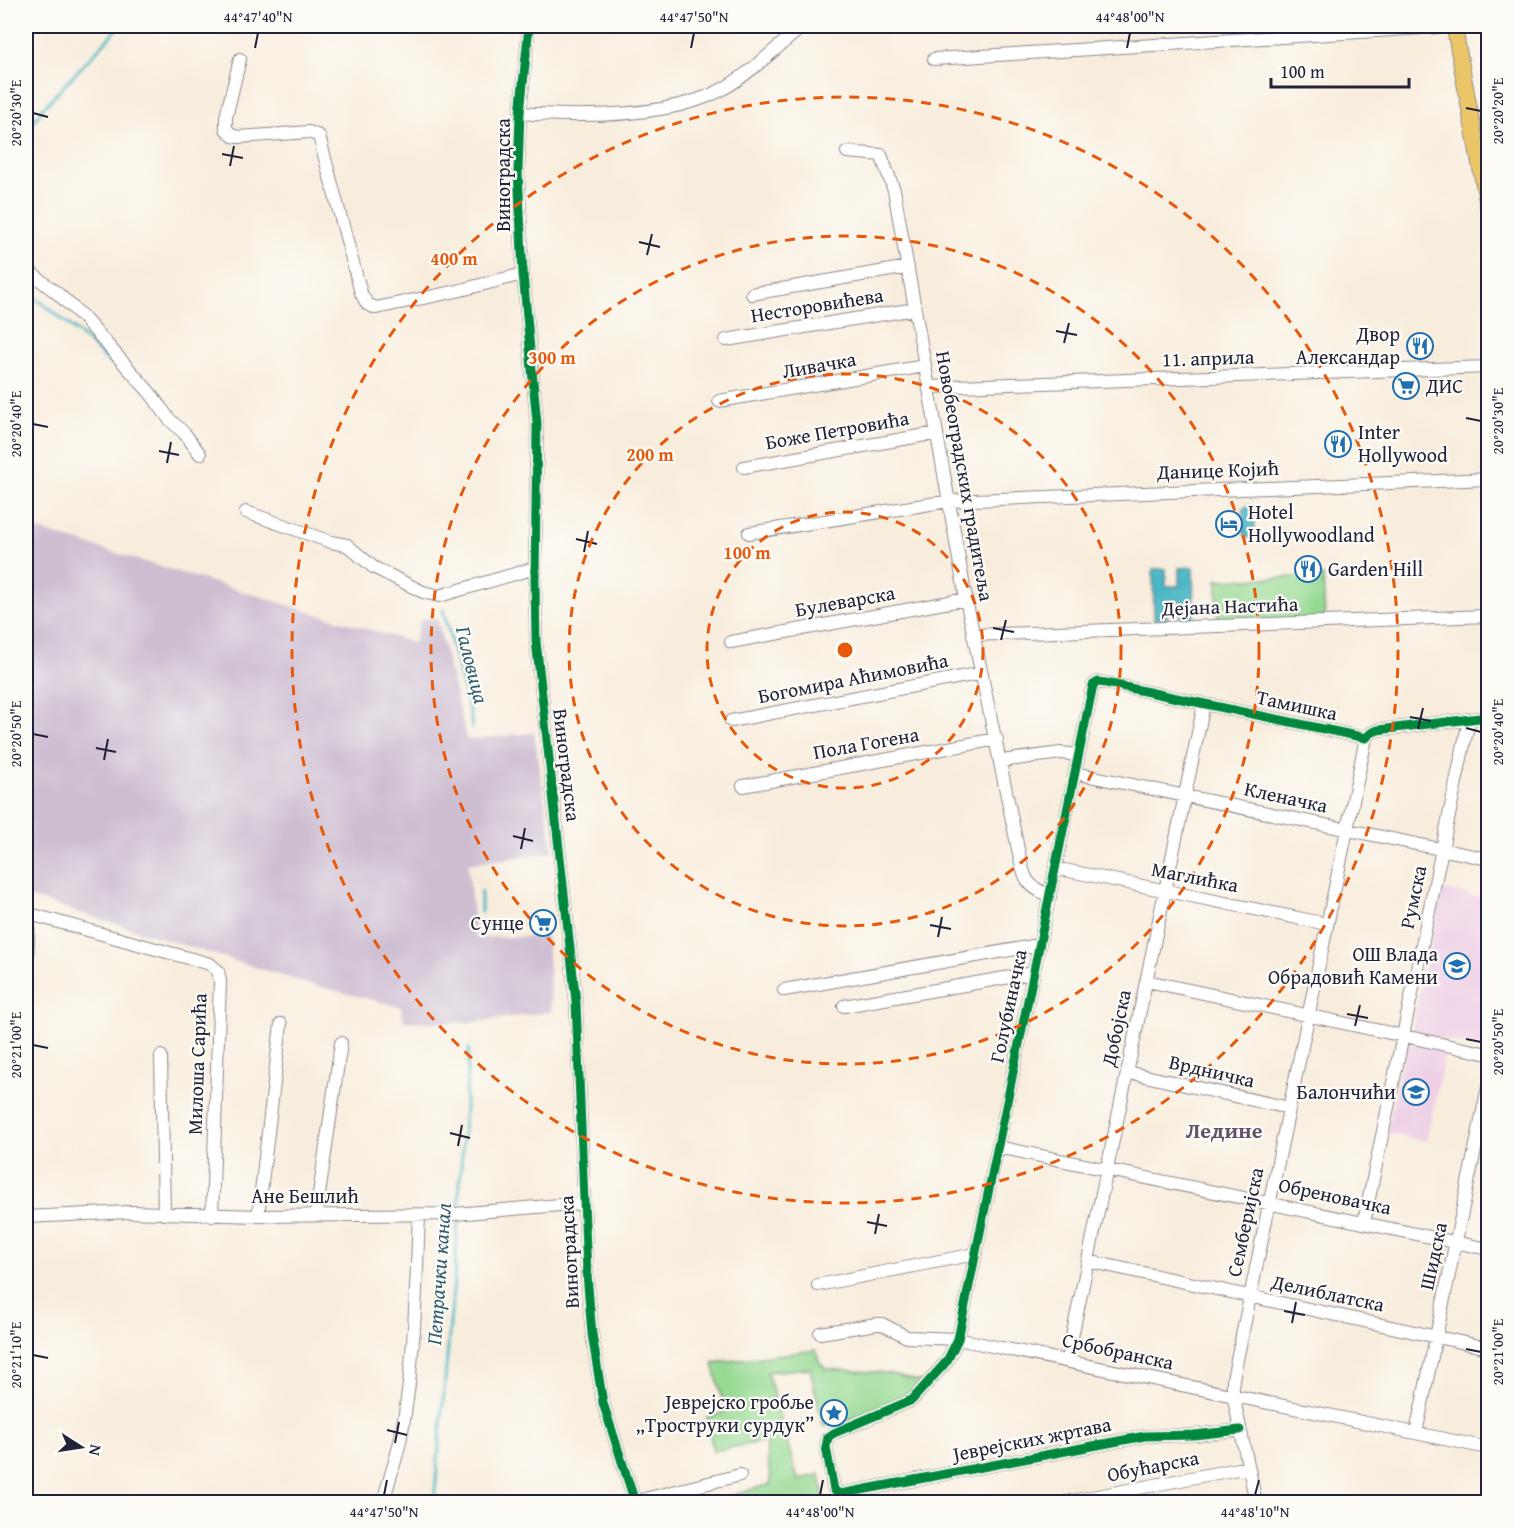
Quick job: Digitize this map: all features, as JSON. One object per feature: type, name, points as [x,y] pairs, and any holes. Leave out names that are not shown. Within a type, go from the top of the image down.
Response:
[{"type":"main road","points":[[1454,26],[1488,208]]},
{"type":"street","name":"Виноградска","points":[[529,26],[520,113],[518,180],[523,274],[537,423],[535,568],[539,686],[561,858],[576,1002],[590,1314],[603,1403],[634,1502]]},
{"type":"street","points":[[520,113],[590,115],[629,112],[667,107],[702,98],[726,87],[802,26]]},
{"type":"street","points":[[934,59],[1454,26]]},
{"type":"street","points":[[240,59],[226,117],[226,129],[233,136],[239,137],[309,132],[319,136],[362,297],[367,304],[376,308],[523,274]]},
{"type":"street","name":"Новобеоградских градитеља","points":[[847,152],[881,155],[894,190],[966,599],[1025,878],[1035,890],[1050,896]]},
{"type":"street","points":[[752,294],[908,267]]},
{"type":"street","points":[[26,269],[82,316],[152,394],[169,419],[185,434],[200,454]]},
{"type":"street","name":"Несторовићева","points":[[726,340],[915,309]]},
{"type":"street","name":"Ливачка","points":[[719,401],[925,366]]},
{"type":"street","name":"11. априла","points":[[929,387],[1488,367]]},
{"type":"street","name":"Боже Петровића","points":[[744,466],[937,433]]},
{"type":"street","name":"Данице Којић","points":[[749,533],[949,501],[1488,479]]},
{"type":"street","points":[[246,512],[331,542],[347,545],[373,567],[423,592],[439,596],[535,568]]},
{"type":"street","name":"Булеварска","points":[[731,642],[966,599]]},
{"type":"street","name":"Дејана Настића","points":[[973,635],[1488,616]]},
{"type":"street","name":"Богомира Аћимовића","points":[[731,721],[982,673]]},
{"type":"street","name":"Тамишка","points":[[1098,682],[1366,738]]},
{"type":"street","name":"Голубиначка","points":[[958,1339],[1050,896],[1089,695],[1093,685],[1098,682]]},
{"type":"street","name":"Добојска","points":[[1067,1361],[1204,704]]},
{"type":"street","points":[[1366,738],[1378,730],[1488,717]]},
{"type":"street","name":"Румска","points":[[1364,1222],[1469,720]]},
{"type":"street","name":"Семберијска","points":[[1256,1503],[1233,1395],[1233,1379],[1366,738]]},
{"type":"street","name":"Пола Гогена","points":[[743,786],[997,739]]},
{"type":"street","points":[[1001,761],[1061,753],[1078,755]]},
{"type":"street","name":"Кленачка","points":[[1075,773],[1488,859]]},
{"type":"street","name":"Маглићка","points":[[1055,868],[1328,924]]},
{"type":"street","points":[[26,989],[27,914]]},
{"type":"street","name":"Милоша Сарића","points":[[27,914],[210,964],[218,970],[220,981],[212,1216]]},
{"type":"street","points":[[784,990],[1039,945]]},
{"type":"street","points":[[844,1006],[1033,973]]},
{"type":"street","points":[[1147,981],[1488,1054]]},
{"type":"street","points":[[258,1216],[281,1024]]},
{"type":"street","points":[[315,1215],[341,1043]]},
{"type":"street","points":[[161,1056],[164,1214]]},
{"type":"street","name":"Врдничка","points":[[1127,1072],[1289,1108]]},
{"type":"street","name":"Шидска","points":[[1416,1433],[1488,1087]]},
{"type":"street","name":"Обреновачка","points":[[998,1147],[1488,1249]]},
{"type":"street","name":"Ане Бешлић","points":[[26,1217],[130,1212],[212,1216],[460,1214],[584,1203]]},
{"type":"street","points":[[382,1503],[400,1441],[407,1399],[414,1330],[419,1215]]},
{"type":"street","points":[[818,1285],[975,1254]]},
{"type":"street","name":"Делиблатска","points":[[1088,1261],[1488,1348]]},
{"type":"street","name":"Србобранска","points":[[820,1333],[882,1324],[907,1337],[958,1339],[1488,1448]]},
{"type":"street","name":"Јеврејских жртава","points":[[958,1339],[945,1364],[912,1400],[828,1437],[826,1447],[834,1490],[840,1494],[1145,1436],[1194,1435],[1240,1430]]},
{"type":"street","name":"Обућарска","points":[[1066,1503],[1248,1467]]},
{"type":"street","points":[[634,1502],[740,1475]]},
{"type":"shaded area","points":[[26,526],[414,643],[421,619],[437,619],[467,740],[534,733],[553,852],[468,864],[475,938],[547,936],[551,1012],[467,1023],[404,1021],[401,1007],[312,985],[26,896]]},
{"type":"shaded area","name":"ОШ Влада Обрадовић Камени","points":[[1442,890],[1488,899],[1488,1049],[1411,1033]]},
{"type":"shaded area","name":"Балончићи","points":[[1416,1044],[1446,1050],[1426,1141],[1387,1133],[1404,1051]]},
{"type":"green space","points":[[1323,576],[1325,620],[1218,624],[1217,580]]},
{"type":"green space","points":[[816,1350],[819,1362],[826,1369],[888,1373],[922,1382],[906,1398],[870,1414],[823,1426],[810,1368],[767,1372],[798,1480],[820,1474],[824,1502],[708,1502],[771,1484],[765,1441],[713,1451],[707,1417],[725,1412],[713,1363]]},
{"type":"water","points":[[1249,505],[1254,509],[1255,534],[1248,538],[1244,534],[1243,509]]},
{"type":"water","points":[[1193,567],[1194,620],[1180,620],[1179,600],[1167,601],[1167,619],[1154,620],[1153,569],[1166,569],[1166,586],[1179,586],[1179,568]]},
{"type":"waterway","points":[[26,132],[44,107],[120,26]]},
{"type":"waterway","points":[[26,292],[49,308],[111,364]]},
{"type":"waterway","name":"Галовица","points":[[443,610],[472,727]]},
{"type":"waterway","name":"Галовица","points":[[481,891],[481,912]]},
{"type":"waterway","name":"Петрачки канал","points":[[458,1211],[469,1048]]},
{"type":"waterway","name":"Петрачки канал","points":[[434,1502],[458,1217]]},
{"type":"cycle path","points":[[529,26],[520,113],[518,171],[523,274],[537,423],[536,641],[576,1002],[587,1274],[592,1334],[603,1403],[635,1502]]},
{"type":"cycle path","points":[[1240,1430],[1194,1435],[1145,1436],[840,1494],[834,1490],[826,1447],[828,1437],[834,1433],[912,1400],[947,1361],[958,1339],[1093,685],[1098,682],[1106,683],[1366,738],[1378,730],[1488,717]]},
{"type":"place","name":"Двор Александар","points":[[1420,346]]},
{"type":"place","name":"ДИС","points":[[1406,386]]},
{"type":"place","name":"Inter Hollywood","points":[[1338,444]]},
{"type":"place","name":"Hotel Hollywoodland","points":[[1229,524]]},
{"type":"place","name":"Garden Hill","points":[[1308,569]]},
{"type":"place","name":"Сунце","points":[[543,923]]},
{"type":"place","name":"ОШ Влада Обрадовић Камени","points":[[1457,966]]},
{"type":"place","name":"Балончићи","points":[[1416,1092]]},
{"type":"place","name":"Јеврејско гробље „Троструки сурдук”","points":[[834,1413]]},
{"type":"district","name":"Ледине","points":[[1224,1130]]}]
